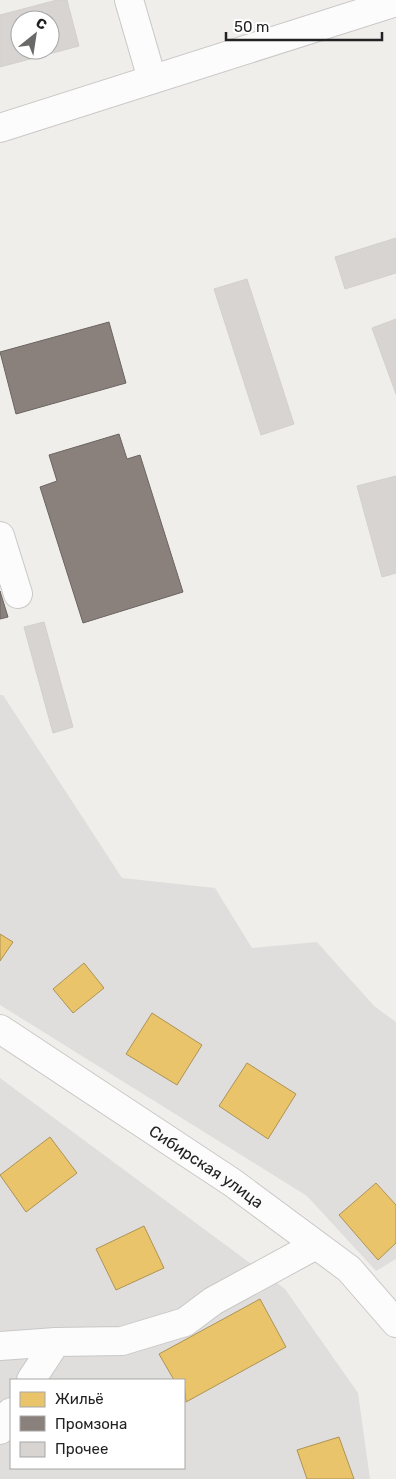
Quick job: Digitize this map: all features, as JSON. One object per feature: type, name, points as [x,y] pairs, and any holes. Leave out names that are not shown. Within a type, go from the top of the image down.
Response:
[{"type":"street","points":[[129,0],[152,79]]},
{"type":"street","points":[[0,128],[396,2]]},
{"type":"street","points":[[0,536],[18,594]]},
{"type":"street","name":"Сибирская улица","points":[[0,1029],[233,1183],[349,1269],[387,1293],[396,1323]]},
{"type":"street","points":[[0,1346],[56,1342],[122,1341],[185,1322],[213,1301],[316,1245]]},
{"type":"street","points":[[32,1379],[56,1342]]},
{"type":"street","points":[[0,1430],[10,1414]]},
{"type":"shaded area","points":[[0,695],[3,695],[122,878],[215,888],[252,948],[317,942],[374,1006],[396,1022],[396,1259],[376,1271],[307,1196],[0,1005]]},
{"type":"shaded area","points":[[0,1078],[285,1289],[358,1393],[370,1479],[0,1479]]},
{"type":"building: Жильё","points":[[0,934],[13,942],[0,961]]},
{"type":"building: Жильё","points":[[84,963],[104,988],[73,1013],[53,989]]},
{"type":"building: Жильё","points":[[152,1013],[202,1045],[177,1085],[126,1054]]},
{"type":"building: Жильё","points":[[247,1063],[296,1094],[268,1139],[219,1106]]},
{"type":"building: Жильё","points":[[50,1137],[77,1173],[26,1212],[0,1175]]},
{"type":"building: Жильё","points":[[376,1183],[396,1205],[396,1243],[378,1260],[339,1215]]},
{"type":"building: Жильё","points":[[144,1226],[164,1268],[116,1290],[96,1249]]},
{"type":"building: Жильё","points":[[260,1299],[286,1347],[186,1402],[185,1379],[173,1379],[159,1354]]},
{"type":"building: Жильё","points":[[339,1437],[354,1479],[307,1479],[297,1450]]},
{"type":"building: Промзона","points":[[109,322],[126,383],[16,414],[0,352]]},
{"type":"building: Промзона","points":[[119,434],[127,459],[140,455],[183,592],[83,623],[40,487],[57,481],[49,455]]},
{"type":"building: Промзона","points":[[0,591],[8,617],[0,619]]},
{"type":"building: Прочее","points":[[57,0],[67,0],[79,46],[60,51],[60,10],[19,10]]},
{"type":"building: Прочее","points":[[10,12],[10,60],[26,60],[0,67],[0,15]]},
{"type":"building: Прочее","points":[[396,238],[396,273],[345,289],[335,257]]},
{"type":"building: Прочее","points":[[247,279],[294,424],[261,435],[214,289]]},
{"type":"building: Прочее","points":[[396,319],[396,394],[372,328]]},
{"type":"building: Прочее","points":[[396,476],[396,573],[382,577],[357,486]]},
{"type":"building: Прочее","points":[[44,622],[73,727],[53,733],[24,627]]}]
